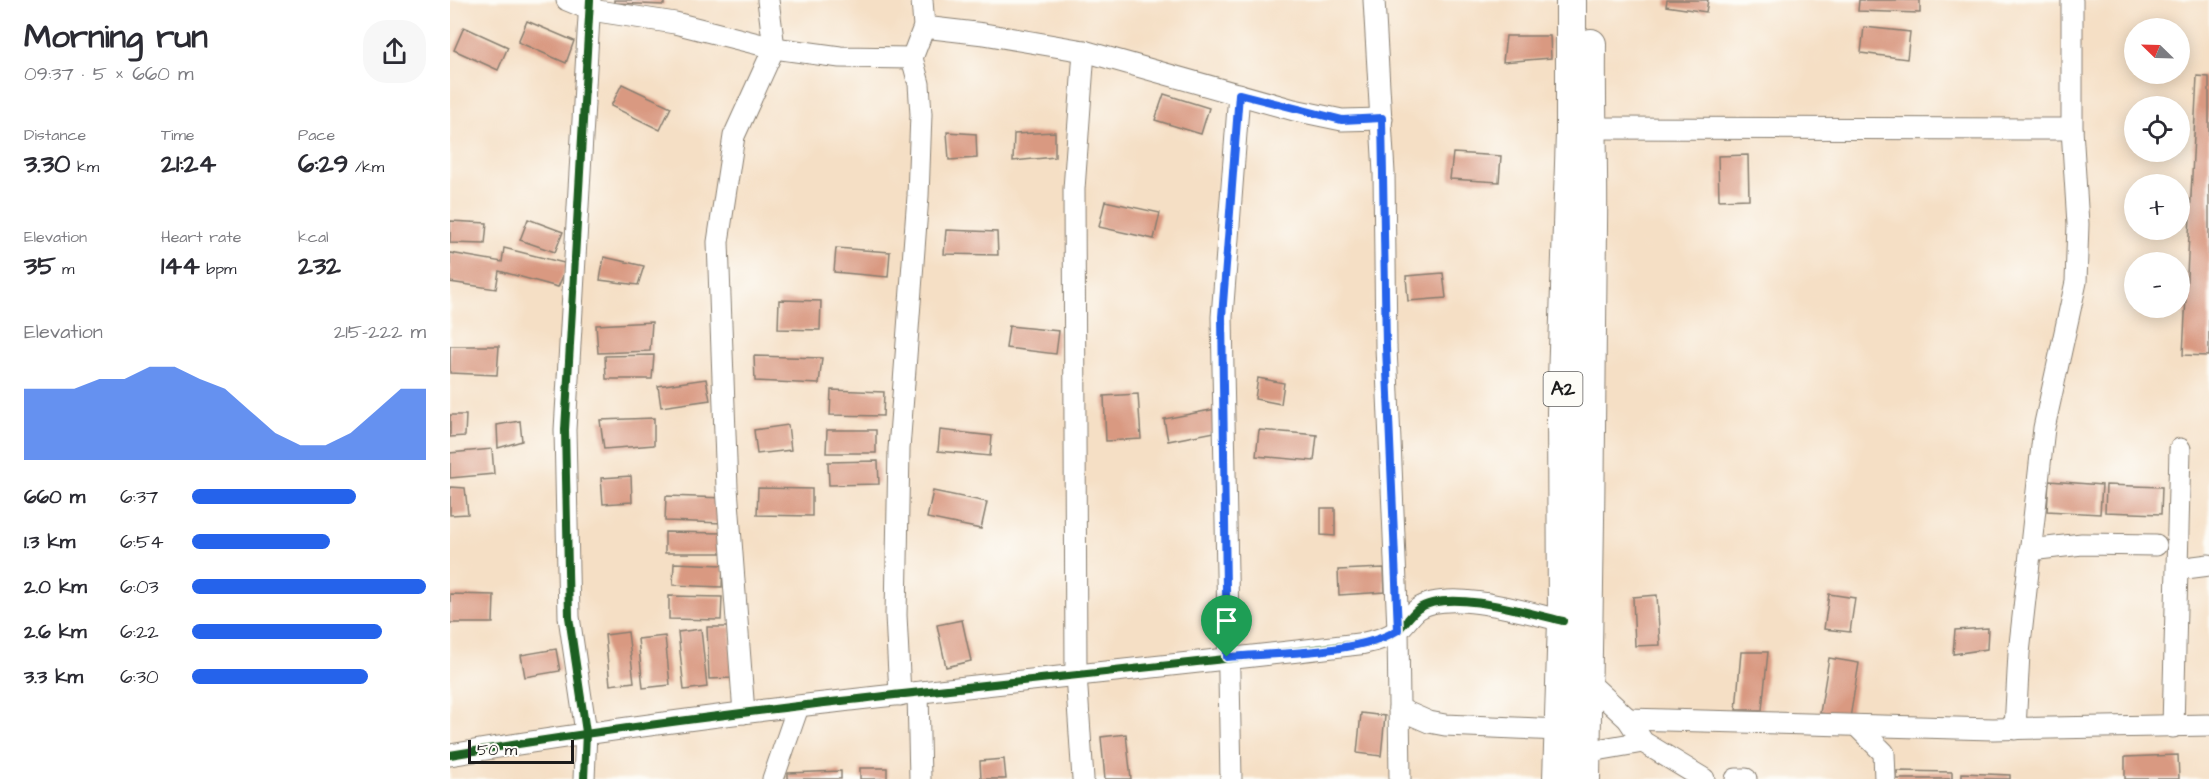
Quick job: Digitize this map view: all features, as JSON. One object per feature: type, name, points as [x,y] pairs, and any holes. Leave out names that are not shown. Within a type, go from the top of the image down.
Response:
[{"type":"highway","name":"A2","points":[[1569,758],[1563,621],[1562,412],[1571,133],[1571,0]]},
{"type":"highway","name":"A2","points":[[1569,758],[1589,683],[1587,579],[1592,0]]},
{"type":"street","points":[[567,0],[675,23],[774,48],[840,57],[912,58]]},
{"type":"street","points":[[744,713],[727,488],[718,242],[734,136],[774,48],[768,0]]},
{"type":"street","points":[[920,779],[896,615],[899,449],[918,196],[921,114],[919,84],[912,58],[924,27],[922,0]]},
{"type":"street","points":[[1374,0],[1382,118],[1386,347],[1398,630],[1400,779]]},
{"type":"street","points":[[2015,729],[2019,653],[2044,428],[2076,282],[2078,224],[2072,129],[2072,0]]},
{"type":"street","points":[[584,779],[586,732],[569,617],[565,430],[591,5]]},
{"type":"street","points":[[924,27],[984,34],[1084,51],[1342,120],[1382,118]]},
{"type":"street","points":[[1083,779],[1076,674],[1074,189],[1084,51]]},
{"type":"street","points":[[1231,779],[1222,317],[1239,94]]},
{"type":"street","points":[[1592,128],[2072,129]]},
{"type":"street","points":[[2173,727],[2180,449]]},
{"type":"street","points":[[2030,550],[2082,544],[2156,545]]},
{"type":"street","points":[[2178,568],[2209,565]]},
{"type":"street","points":[[450,756],[586,732],[1076,674],[1355,645],[1387,636],[1398,630],[1417,609],[1444,600],[1516,610],[1563,621]]},
{"type":"street","points":[[1589,683],[1628,718],[1643,741],[1704,779]]},
{"type":"street","points":[[773,779],[798,707]]},
{"type":"street","points":[[1399,709],[1429,722],[1569,758],[1643,741]]},
{"type":"street","points":[[1628,718],[1858,727],[2015,729],[2209,725]]},
{"type":"street","points":[[1858,727],[1884,753],[1885,779]]},
{"type":"street","points":[[1736,779],[1746,779]]},
{"type":"building","points":[[614,0],[664,0],[664,5],[614,3]]},
{"type":"building","points":[[1667,0],[1708,0],[1706,12],[1666,6]]},
{"type":"building","points":[[1859,0],[1920,0],[1920,13],[1858,11]]},
{"type":"building","points":[[527,21],[574,41],[566,63],[518,42]]},
{"type":"building","points":[[464,27],[508,47],[498,70],[454,50]]},
{"type":"building","points":[[1864,27],[1910,32],[1907,59],[1861,53]]},
{"type":"building","points":[[1506,36],[1550,36],[1551,58],[1503,62]]},
{"type":"building","points":[[2197,76],[2209,77],[2209,356],[2183,355],[2185,318],[2190,318],[2190,252],[2188,252]]},
{"type":"building","points":[[622,84],[671,107],[660,130],[611,106]]},
{"type":"building","points":[[1164,94],[1209,108],[1201,134],[1155,120]]},
{"type":"building","points":[[947,132],[976,134],[977,158],[949,160]]},
{"type":"building","points":[[1055,132],[1055,157],[1013,161],[1014,134]]},
{"type":"building","points":[[1453,153],[1501,156],[1499,182],[1450,179]]},
{"type":"building","points":[[1748,155],[1749,199],[1719,200],[1718,156]]},
{"type":"building","points":[[1105,201],[1160,213],[1154,239],[1099,227]]},
{"type":"building","points":[[528,219],[563,232],[555,252],[520,240]]},
{"type":"building","points":[[450,221],[487,223],[485,244],[450,243]]},
{"type":"building","points":[[946,230],[997,232],[998,255],[944,254]]},
{"type":"building","points":[[504,248],[568,264],[558,287],[499,271],[496,289],[450,282],[450,253],[502,262]]},
{"type":"building","points":[[836,248],[890,252],[888,277],[834,272]]},
{"type":"building","points":[[604,257],[644,266],[638,285],[600,280]]},
{"type":"building","points":[[1443,273],[1446,298],[1408,301],[1406,276]]},
{"type":"building","points":[[779,300],[821,301],[820,330],[778,329]]},
{"type":"building","points":[[652,322],[650,351],[598,353],[596,325]]},
{"type":"building","points":[[1009,326],[1059,331],[1056,354],[1006,348]]},
{"type":"building","points":[[450,346],[499,346],[497,375],[450,373]]},
{"type":"building","points":[[654,355],[652,379],[606,379],[605,356]]},
{"type":"building","points":[[754,356],[822,358],[819,384],[755,381]]},
{"type":"building","points":[[1258,378],[1284,383],[1281,404],[1255,399]]},
{"type":"building","points":[[706,379],[710,400],[661,407],[658,386]]},
{"type":"building","points":[[831,390],[884,392],[883,416],[830,415]]},
{"type":"building","points":[[1138,394],[1141,439],[1106,441],[1104,396]]},
{"type":"building","points":[[1216,409],[1220,431],[1168,441],[1164,419]]},
{"type":"building","points":[[450,415],[466,415],[465,436],[450,437]]},
{"type":"building","points":[[654,418],[654,445],[604,449],[600,420]]},
{"type":"building","points":[[520,421],[522,441],[498,448],[497,425]]},
{"type":"building","points":[[788,425],[791,450],[757,454],[754,430]]},
{"type":"building","points":[[827,430],[876,430],[876,453],[826,453]]},
{"type":"building","points":[[940,430],[992,436],[990,456],[938,451]]},
{"type":"building","points":[[1259,430],[1317,435],[1314,461],[1256,456]]},
{"type":"building","points":[[492,449],[494,474],[450,478],[450,453]]},
{"type":"building","points":[[878,461],[879,484],[829,485],[828,462]]},
{"type":"building","points":[[631,476],[632,502],[603,504],[601,478]]},
{"type":"building","points":[[2049,481],[2102,485],[2100,514],[2047,511]]},
{"type":"building","points":[[2106,485],[2162,487],[2161,514],[2105,512]]},
{"type":"building","points":[[450,487],[465,488],[468,514],[450,515]]},
{"type":"building","points":[[758,488],[812,489],[812,516],[757,515]]},
{"type":"building","points":[[933,491],[987,502],[981,529],[927,518]]},
{"type":"building","points":[[666,496],[725,498],[724,523],[665,521]]},
{"type":"building","points":[[1321,508],[1335,508],[1335,536],[1321,535]]},
{"type":"building","points":[[665,532],[724,533],[723,553],[665,553]]},
{"type":"building","points":[[674,563],[723,565],[722,587],[673,585]]},
{"type":"building","points":[[1384,568],[1385,592],[1339,595],[1338,570]]},
{"type":"building","points":[[450,594],[494,595],[493,623],[450,623]]},
{"type":"building","points":[[1829,594],[1855,598],[1850,632],[1824,629]]},
{"type":"building","points":[[1657,595],[1660,645],[1635,646],[1633,597]]},
{"type":"building","points":[[669,596],[722,597],[721,620],[669,619]]},
{"type":"building","points":[[962,620],[971,661],[946,667],[937,625]]},
{"type":"building","points":[[707,627],[731,627],[732,678],[709,679]]},
{"type":"building","points":[[1988,628],[1987,649],[1953,654],[1955,630]]},
{"type":"building","points":[[701,629],[707,687],[684,690],[678,632]]},
{"type":"building","points":[[628,632],[634,682],[610,685],[605,635]]},
{"type":"building","points":[[665,636],[670,685],[643,688],[638,639]]},
{"type":"building","points":[[556,649],[560,671],[525,677],[521,655]]},
{"type":"building","points":[[1741,652],[1768,652],[1762,710],[1736,710]]},
{"type":"building","points":[[1829,658],[1859,663],[1850,718],[1820,713]]},
{"type":"building","points":[[1361,713],[1385,716],[1381,756],[1357,753]]},
{"type":"building","points":[[1126,734],[1131,779],[1105,779],[1101,737]]},
{"type":"building","points":[[2178,755],[2179,779],[2125,779],[2125,757]]},
{"type":"building","points":[[1004,759],[1006,779],[981,779],[980,761]]},
{"type":"building","points":[[860,768],[887,768],[887,779],[860,779]]},
{"type":"building","points":[[841,771],[841,779],[788,779],[788,773]]},
{"type":"building","points":[[1897,771],[1952,772],[1952,779],[1897,779]]},
{"type":"building","points":[[1962,773],[2010,775],[2010,779],[1962,779]]},
{"type":"cycle path","points":[[584,779],[586,732],[569,617],[565,430],[590,0]]},
{"type":"cycle path","points":[[450,755],[562,737],[787,707],[1362,643],[1394,633],[1413,613],[1431,603],[1468,601],[1510,608],[1563,621]]},
{"type":"route","points":[[1239,94],[1294,110],[1342,120],[1382,118],[1386,347],[1398,630],[1387,636],[1355,645],[1227,657],[1225,392],[1222,317],[1239,94]]}]
